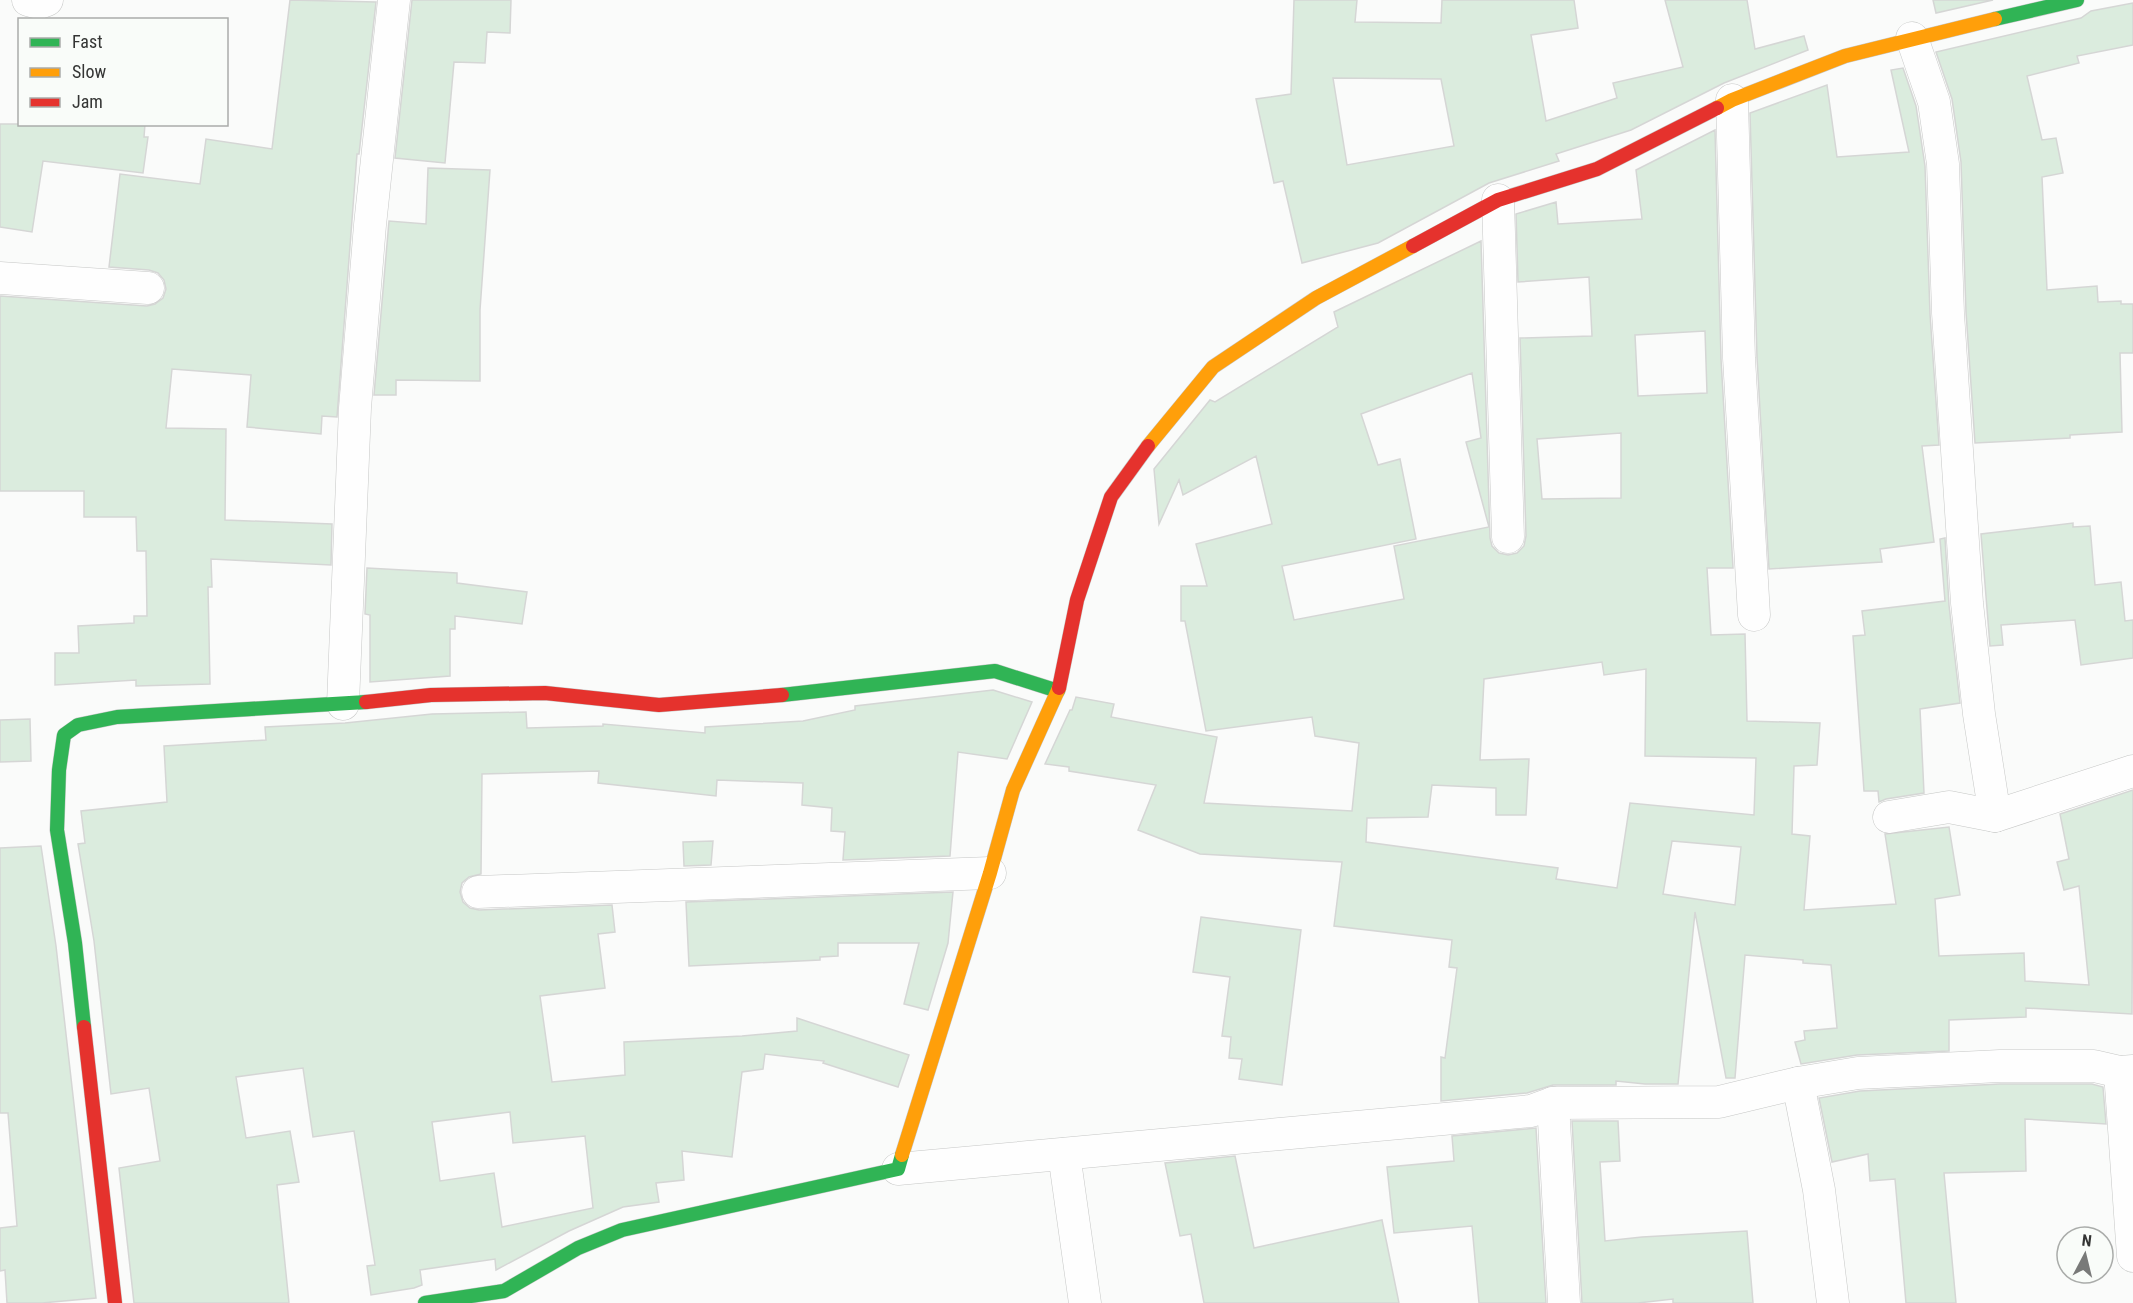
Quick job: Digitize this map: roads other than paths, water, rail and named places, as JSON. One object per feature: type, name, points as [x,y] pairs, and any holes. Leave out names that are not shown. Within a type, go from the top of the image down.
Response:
[{"type":"street","points":[[28,0],[39,3],[46,0]]},
{"type":"street","points":[[343,704],[355,408],[370,225],[394,0]]},
{"type":"street","points":[[898,1169],[990,873],[1013,790],[1058,691],[1077,600],[1111,497],[1153,439],[1213,367],[1316,298],[1498,200],[1597,169],[1732,100],[1845,56],[2077,0]]},
{"type":"street","points":[[1912,38],[1934,102],[1942,164],[1948,313],[1967,603],[1979,714],[1995,816]]},
{"type":"street","points":[[1732,100],[1739,358],[1754,615]]},
{"type":"street","points":[[1498,200],[1508,537]]},
{"type":"street","points":[[0,278],[148,288]]},
{"type":"street","points":[[115,1303],[75,943],[57,830],[59,770],[64,735],[78,725],[117,717],[343,704],[431,695],[545,693],[659,705],[768,697],[995,671],[1058,691]]},
{"type":"street","points":[[1889,817],[1948,807],[1995,816],[2133,771]]},
{"type":"street","points":[[478,892],[990,873]]},
{"type":"street","points":[[425,1303],[504,1291],[531,1273],[578,1248],[622,1230],[898,1169],[1531,1111],[1553,1103],[1719,1102],[1798,1083],[1858,1073],[2000,1066],[2094,1066],[2126,1072],[2133,1256]]},
{"type":"street","points":[[1798,1083],[1819,1190],[1833,1303]]},
{"type":"street","points":[[1553,1103],[1564,1303]]},
{"type":"street","points":[[1064,1154],[1086,1303]]}]
